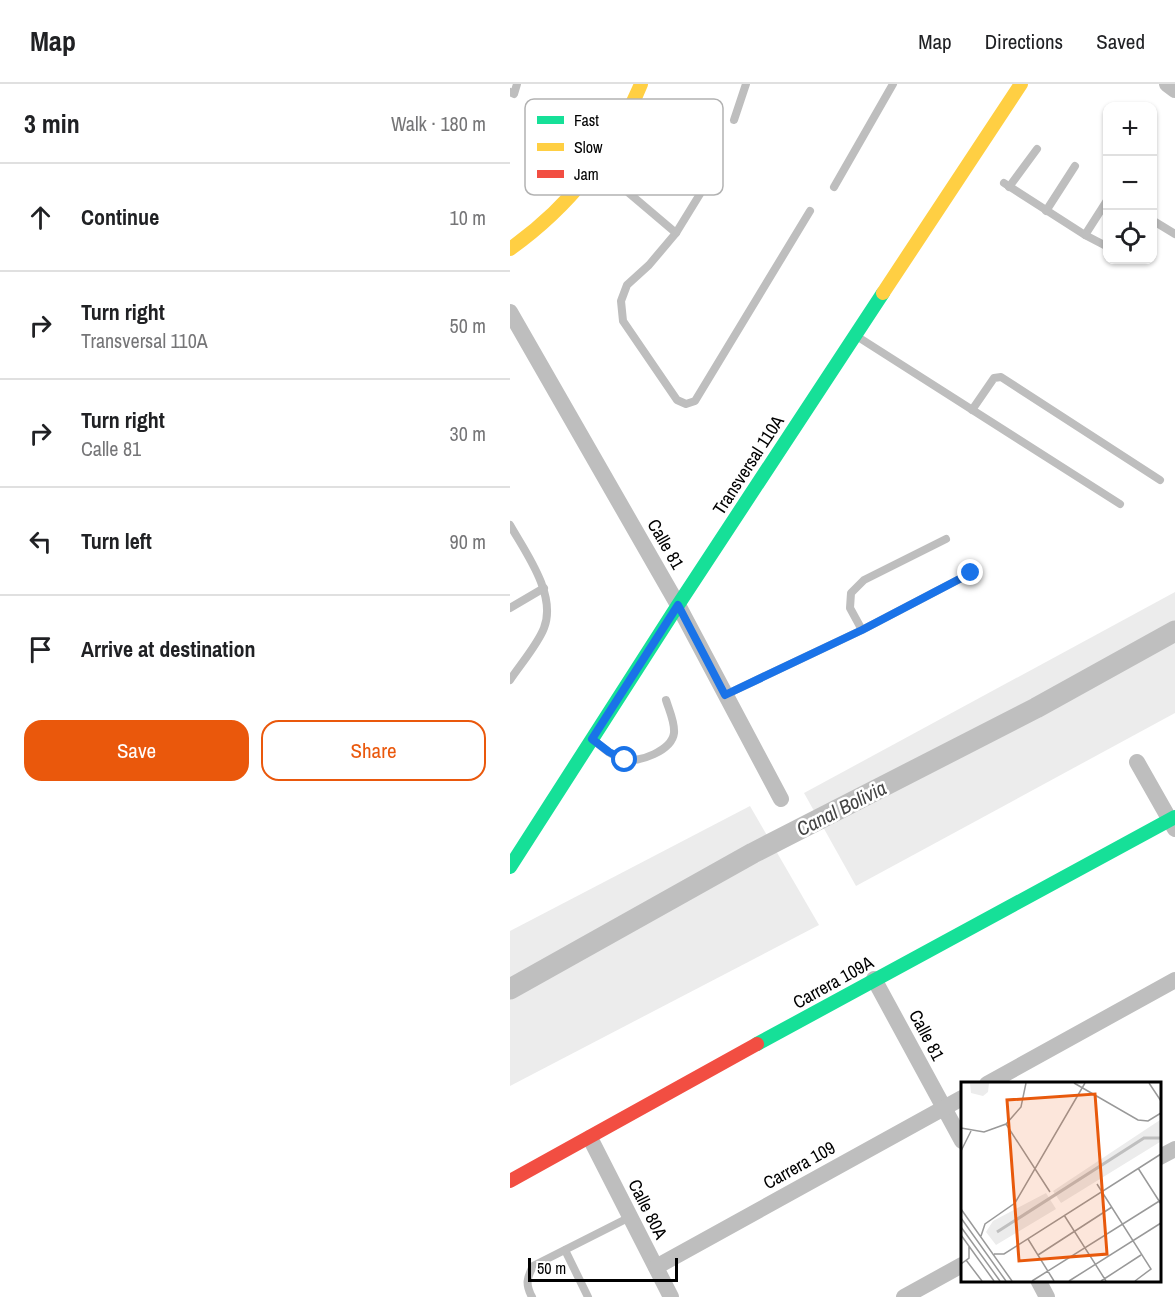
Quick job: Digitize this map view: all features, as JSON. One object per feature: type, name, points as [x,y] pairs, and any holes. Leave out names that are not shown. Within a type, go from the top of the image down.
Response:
[{"type":"street","points":[[635,99],[641,84]]},
{"type":"street","name":"Transversal 110A","points":[[510,867],[678,605],[1021,84]]},
{"type":"street","points":[[1167,84],[1175,90]]},
{"type":"street","points":[[510,249],[556,213],[572,195]]},
{"type":"street","name":"Calle 81","points":[[510,312],[678,605],[781,799]]},
{"type":"street","points":[[1137,762],[1173,822]]},
{"type":"street","name":"Carrera 109A","points":[[510,1181],[874,979],[1173,822]]},
{"type":"street","name":"Calle 81","points":[[874,979],[961,1139]]},
{"type":"street","points":[[991,1082],[1175,980]]},
{"type":"street","name":"Carrera 109","points":[[656,1267],[961,1099]]},
{"type":"street","name":"Calle 80A","points":[[590,1138],[671,1297]]},
{"type":"street","points":[[1160,1157],[1175,1149]]},
{"type":"street","points":[[904,1297],[961,1266]]},
{"type":"street","points":[[1039,1282],[1047,1297]]},
{"type":"lane","points":[[510,92],[514,94],[517,84]]},
{"type":"lane","points":[[734,120],[746,84]]},
{"type":"lane","points":[[834,187],[893,84]]},
{"type":"lane","points":[[1037,149],[1006,185],[1085,236],[1103,245]]},
{"type":"lane","points":[[1046,211],[1075,166]]},
{"type":"lane","points":[[631,195],[676,233]]},
{"type":"lane","points":[[699,195],[676,233],[649,265],[627,285],[621,301],[623,321],[677,400],[686,404],[695,402],[810,211]]},
{"type":"lane","points":[[1085,236],[1103,206]]},
{"type":"lane","points":[[1157,223],[1175,234]]},
{"type":"lane","points":[[855,335],[1120,504]]},
{"type":"lane","points":[[972,410],[994,378],[1001,376],[1160,480]]},
{"type":"lane","points":[[510,525],[544,588],[548,607],[544,628],[510,680]]},
{"type":"lane","points":[[862,630],[850,608],[851,593],[864,580],[946,539]]},
{"type":"lane","points":[[725,695],[862,630],[971,573]]},
{"type":"lane","points":[[510,608],[544,588]]},
{"type":"lane","points":[[592,739],[609,752],[625,760],[639,759],[654,754],[670,744],[674,734],[666,700]]},
{"type":"lane","points":[[532,1297],[528,1289],[527,1278],[533,1266],[630,1217]]},
{"type":"lane","points":[[565,1250],[588,1297]]},
{"type":"shaded area","points":[[1175,592],[1175,713],[856,886],[804,793]]},
{"type":"shaded area","points":[[750,806],[819,925],[510,1086],[510,931]]},
{"type":"waterway","name":"Canal Bolivia","points":[[510,989],[753,853],[1036,708],[1175,631]]},
{"type":"traffic: fast","points":[[510,867],[678,605],[883,293]]},
{"type":"traffic: fast","points":[[757,1044],[1175,817]]},
{"type":"traffic: slow","points":[[634,99],[641,84]]},
{"type":"traffic: slow","points":[[883,293],[1021,84]]},
{"type":"traffic: slow","points":[[510,249],[552,215],[571,195]]},
{"type":"traffic: jam","points":[[510,1181],[757,1044]]},
{"type":"route","points":[[625,760],[609,752],[592,739],[678,605],[725,695],[862,630],[971,573]]}]
